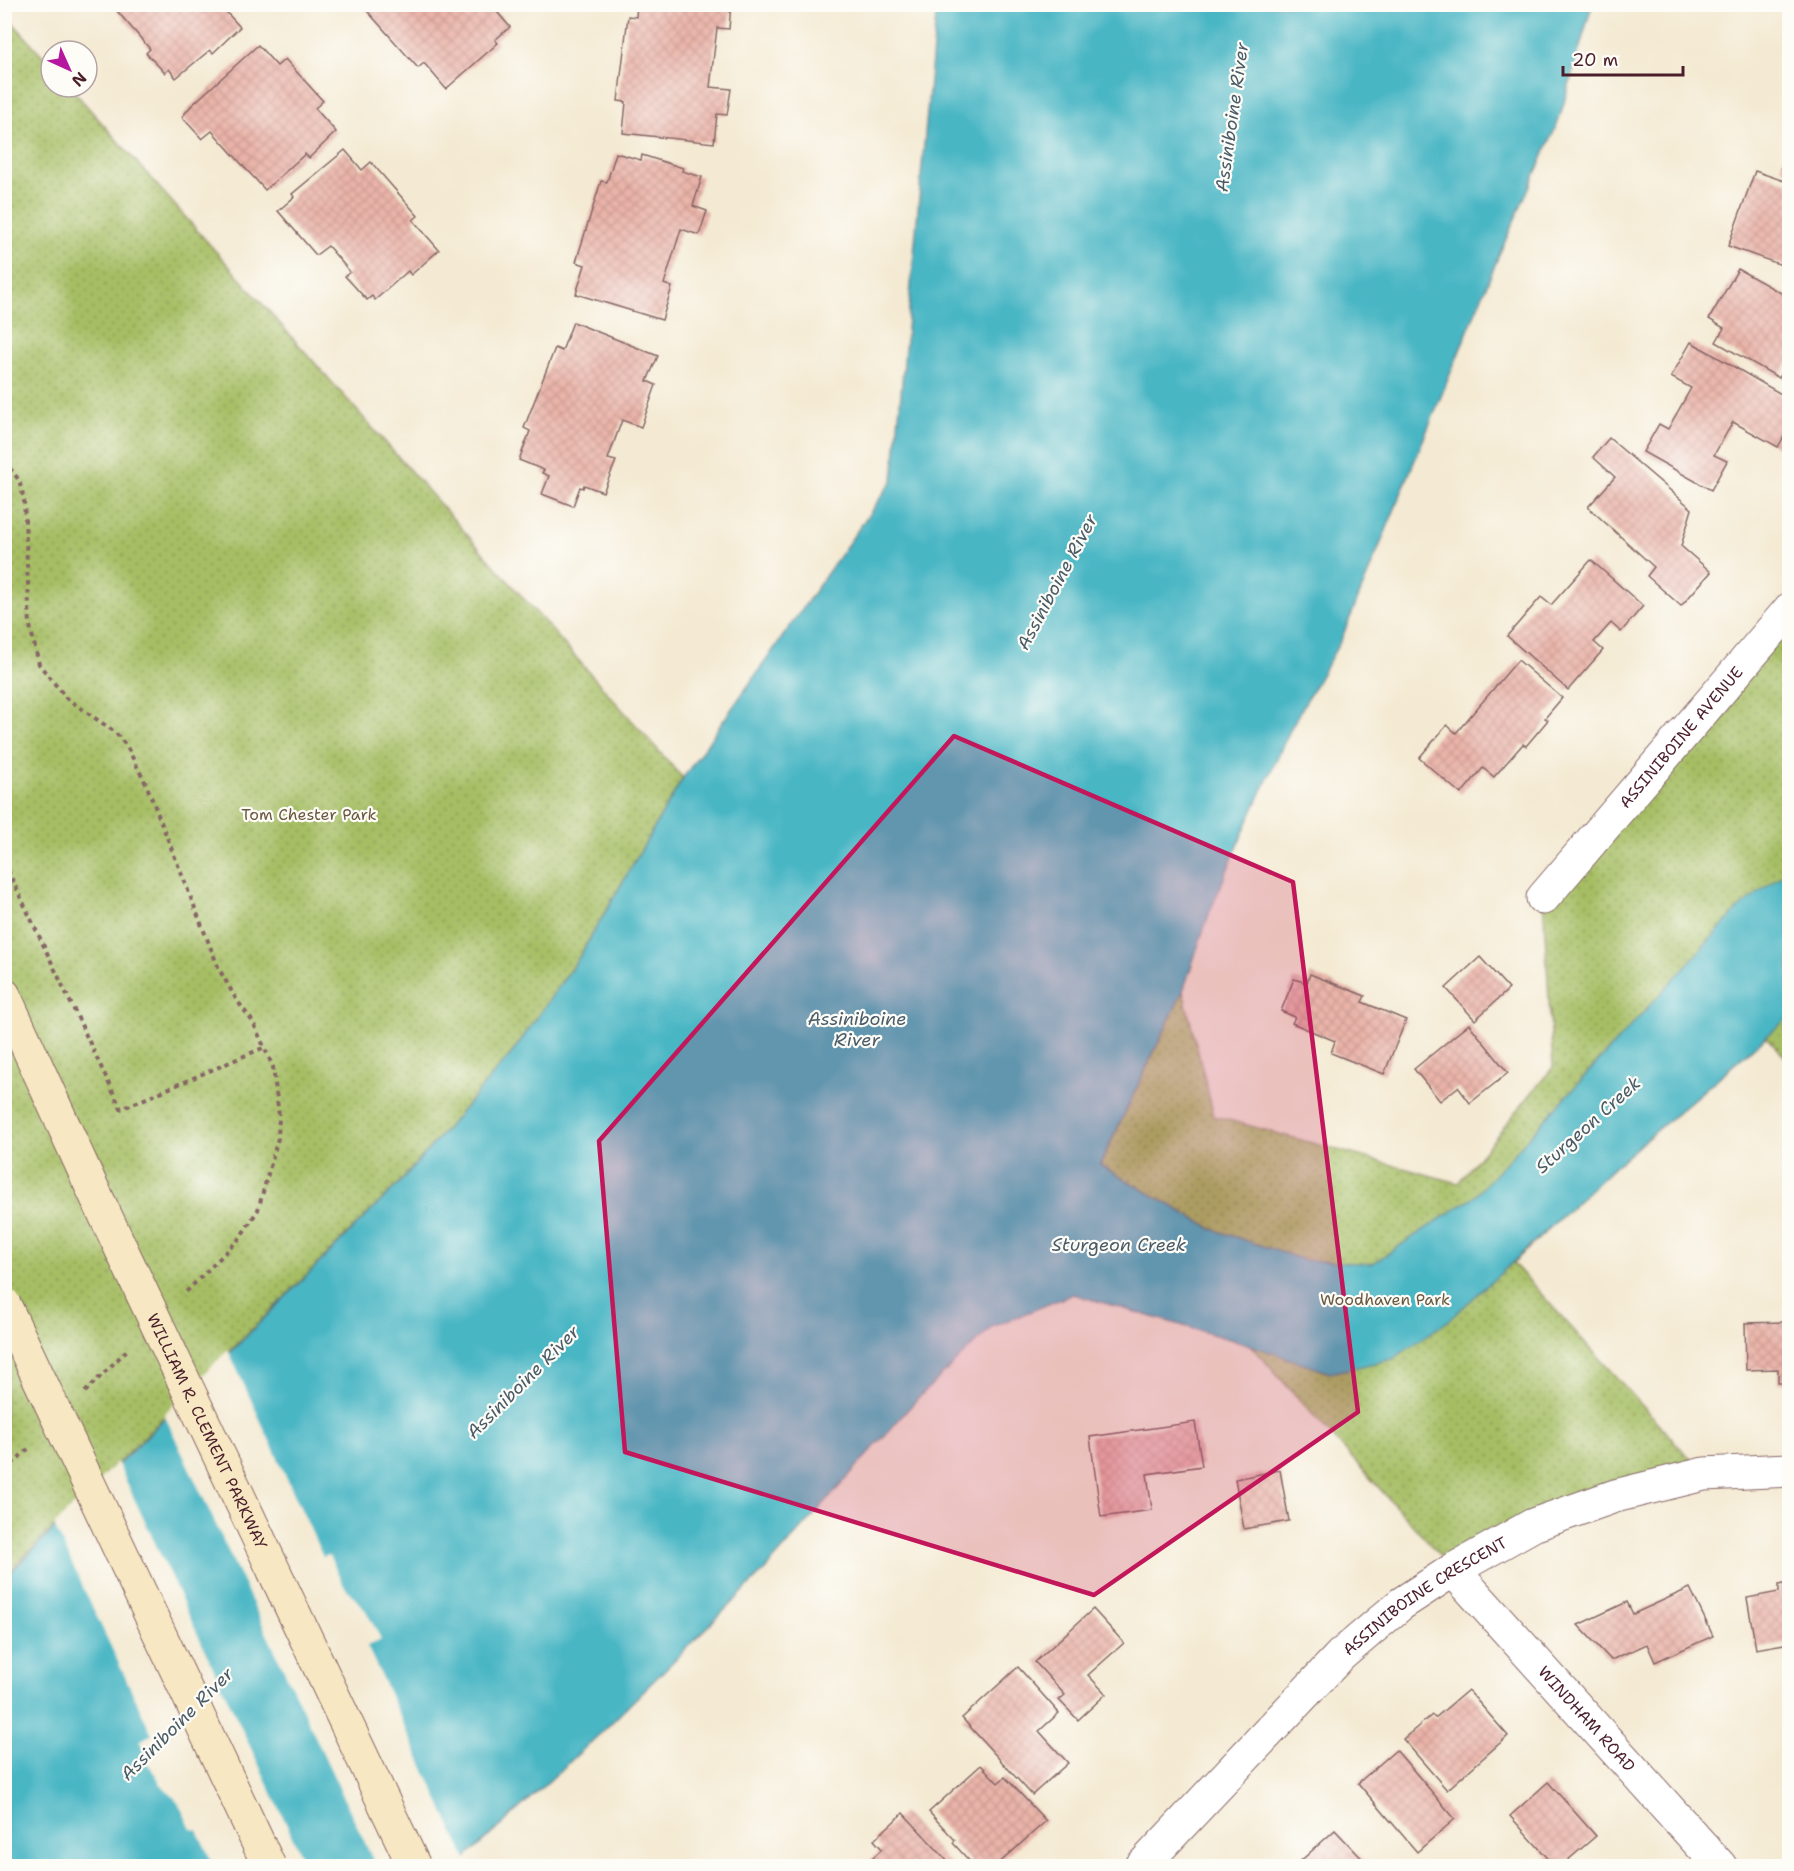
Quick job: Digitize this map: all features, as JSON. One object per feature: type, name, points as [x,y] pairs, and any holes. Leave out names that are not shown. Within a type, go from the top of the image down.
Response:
[{"type":"main road","name":"WILLIAM R. CLEMENT PARKWAY","points":[[4,995],[88,1179],[414,1866]]},
{"type":"main road","points":[[4,1304],[269,1866]]},
{"type":"street","name":"ASSINIBOINE AVENUE","points":[[1543,898],[1790,609]]},
{"type":"street","name":"ASSINIBOINE CRESCENT","points":[[1142,1866],[1341,1655],[1401,1604],[1453,1570],[1533,1525],[1616,1496],[1704,1474],[1790,1470]]},
{"type":"street","name":"WINDHAM ROAD","points":[[1453,1570],[1720,1866]]},
{"type":"path","points":[[4,461],[20,480],[24,500],[30,626],[39,664],[66,698],[115,732],[127,747],[146,784],[219,969],[236,999],[253,1022],[273,1067],[279,1116],[278,1138],[258,1210],[239,1239],[180,1298]]},
{"type":"path","points":[[4,862],[121,1109],[265,1047]]},
{"type":"path","points":[[79,1398],[129,1348]]},
{"type":"path","points":[[4,1468],[11,1465],[37,1440]]},
{"type":"highlighted area","points":[[954,736],[1293,882],[1358,1412],[1094,1595],[625,1452],[599,1141]]},
{"type":"green space","name":"Tom Chester Park","points":[[4,13],[39,52],[39,99],[81,99],[683,778],[578,959],[512,1053],[402,1180],[5,1576]]},
{"type":"green space","name":"Woodhaven Park","points":[[1789,609],[1789,1061],[1766,1037],[1615,1166],[1513,1263],[1704,1474],[1453,1570],[1250,1345],[1195,1288],[1100,1165],[1183,991],[1214,1116],[1458,1183],[1553,1067],[1543,898]]},
{"type":"water","name":"Assiniboine River","points":[[937,5],[1592,5],[1559,120],[1499,255],[1341,640],[1292,726],[1248,821],[1209,914],[1183,991],[1100,1165],[1212,1229],[1304,1260],[1372,1264],[1475,1196],[1737,910],[1789,869],[1789,1017],[1615,1166],[1449,1320],[1393,1359],[1330,1373],[1250,1345],[1073,1294],[992,1327],[918,1398],[764,1571],[603,1731],[457,1866],[5,1866],[5,1578],[402,1180],[512,1053],[578,959],[683,778],[893,480]]},
{"type":"pier","points":[[228,1350],[323,1557],[329,1555],[344,1586],[366,1611],[381,1639],[367,1646],[467,1861],[461,1866],[376,1866],[164,1414]]},
{"type":"pier","points":[[117,1462],[306,1866],[214,1866],[197,1830],[191,1829],[178,1802],[160,1783],[148,1763],[140,1741],[152,1734],[54,1525]]},
{"type":"building","points":[[111,4],[219,4],[240,27],[213,53],[210,50],[176,78],[169,69],[165,73],[146,53],[150,49]]},
{"type":"building","points":[[361,4],[494,4],[492,6],[510,27],[495,40],[498,43],[446,89],[424,63],[418,68]]},
{"type":"building","points":[[637,4],[731,4],[729,29],[717,28],[710,87],[731,89],[727,115],[717,114],[714,143],[623,133],[626,102],[618,101],[628,16],[636,17]]},
{"type":"building","points":[[258,45],[277,66],[285,59],[323,101],[315,108],[336,132],[309,158],[305,154],[265,190],[212,131],[202,139],[182,117]]},
{"type":"building","points":[[1790,143],[1790,171],[1781,168]]},
{"type":"building","points":[[345,150],[362,170],[371,162],[418,216],[413,220],[439,250],[411,275],[408,271],[375,300],[372,296],[367,300],[345,276],[350,272],[328,246],[316,255],[278,211],[294,197],[292,194]]},
{"type":"building","points":[[616,153],[641,160],[642,155],[683,168],[682,171],[702,177],[693,206],[707,211],[699,235],[681,229],[664,284],[672,287],[662,320],[576,294],[585,265],[576,262],[601,181],[607,182]]},
{"type":"building","points":[[1755,171],[1790,183],[1790,268],[1728,246]]},
{"type":"building","points":[[1738,269],[1790,298],[1790,360],[1779,378],[1716,342],[1724,328],[1709,319]]},
{"type":"building","points":[[573,322],[658,356],[647,381],[656,385],[641,427],[622,420],[608,459],[616,461],[603,492],[584,485],[583,488],[580,487],[573,506],[542,494],[549,476],[542,473],[544,470],[519,460],[530,431],[524,428],[555,348],[562,351]]},
{"type":"building","points":[[1691,342],[1790,399],[1790,426],[1778,447],[1733,422],[1714,455],[1727,461],[1711,490],[1643,452],[1659,424],[1668,429],[1691,388],[1671,377]]},
{"type":"building","points":[[1609,438],[1692,509],[1681,546],[1711,572],[1681,606],[1647,576],[1654,567],[1588,507],[1615,477],[1593,457]]},
{"type":"building","points":[[1591,560],[1643,606],[1621,632],[1611,623],[1594,642],[1603,650],[1568,690],[1507,636],[1541,597],[1551,605]]},
{"type":"building","points":[[1518,660],[1562,698],[1545,718],[1548,720],[1526,746],[1523,744],[1494,777],[1483,768],[1461,794],[1419,758],[1447,725],[1456,733]]},
{"type":"building","points":[[1480,957],[1509,989],[1475,1020],[1446,988]]},
{"type":"building","points":[[1310,974],[1365,996],[1362,1002],[1406,1020],[1384,1074],[1331,1053],[1335,1041],[1292,1023],[1295,1017],[1281,1011],[1294,979],[1307,983]]},
{"type":"building","points":[[1469,1024],[1508,1073],[1470,1103],[1458,1087],[1440,1101],[1414,1069]]},
{"type":"building","points":[[1790,1322],[1790,1383],[1778,1383],[1778,1369],[1746,1370],[1745,1323]]},
{"type":"building","points":[[1195,1422],[1202,1466],[1147,1474],[1152,1510],[1101,1517],[1090,1437]]},
{"type":"building","points":[[1280,1470],[1289,1521],[1244,1529],[1235,1479]]},
{"type":"building","points":[[1790,1583],[1790,1643],[1756,1649],[1747,1598],[1779,1592],[1779,1585]]},
{"type":"building","points":[[1690,1588],[1713,1636],[1655,1662],[1647,1644],[1611,1660],[1578,1625],[1627,1602],[1633,1614]]},
{"type":"building","points":[[1093,1609],[1124,1643],[1088,1675],[1106,1694],[1078,1720],[1059,1700],[1065,1695],[1035,1662]]},
{"type":"building","points":[[1018,1667],[1059,1713],[1039,1731],[1068,1763],[1032,1795],[962,1718]]},
{"type":"building","points":[[1468,1690],[1508,1736],[1447,1790],[1403,1739],[1432,1715],[1435,1718]]},
{"type":"building","points":[[1396,1750],[1455,1819],[1417,1852],[1358,1783]]},
{"type":"building","points":[[981,1765],[998,1783],[1005,1777],[1046,1821],[996,1866],[974,1866],[953,1843],[955,1840],[929,1812]]},
{"type":"building","points":[[1548,1782],[1596,1836],[1561,1866],[1555,1866],[1510,1816]]},
{"type":"building","points":[[903,1813],[952,1866],[863,1866],[882,1849],[874,1840]]},
{"type":"building","points":[[1335,1830],[1369,1866],[1295,1866]]},
{"type":"water label","name":"Sturgeon Creek","points":[[1588,1125]]},
{"type":"water label","name":"Sturgeon Creek","points":[[1119,1245]]}]
